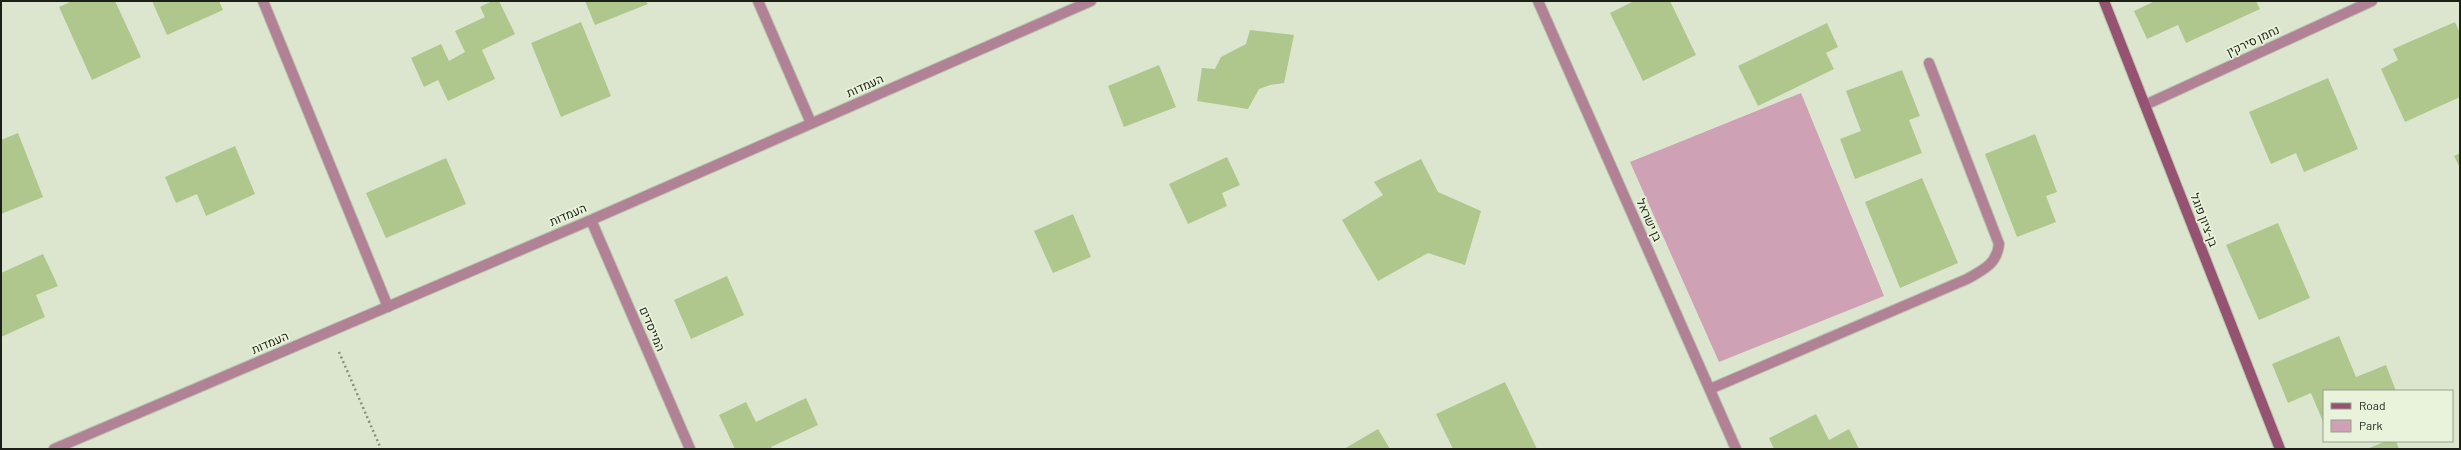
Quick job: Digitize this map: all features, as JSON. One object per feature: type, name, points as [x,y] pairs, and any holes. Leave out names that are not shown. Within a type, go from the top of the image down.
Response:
[{"type":"street","points":[[263,1],[388,307]]},
{"type":"street","points":[[758,1],[811,123]]},
{"type":"street","name":"העמדות","points":[[54,449],[591,220],[1091,1]]},
{"type":"street","name":"בן ישראל","points":[[1538,1],[1736,449]]},
{"type":"street","name":"בן-ציון פוגל","points":[[2104,1],[2280,449]]},
{"type":"street","name":"נחמן סירקין","points":[[2145,105],[2372,1]]},
{"type":"street","points":[[1710,389],[1967,279],[1988,268],[1998,254],[1999,244],[1929,63]]},
{"type":"street","name":"המייסדים","points":[[591,220],[690,449]]},
{"type":"path","points":[[330,331],[381,449]]},
{"type":"green space","points":[[1801,93],[1884,296],[1719,362],[1630,162]]},
{"type":"building","points":[[72,1],[115,1],[141,57],[92,80],[59,7]]},
{"type":"building","points":[[152,1],[219,1],[223,10],[167,35]]},
{"type":"building","points":[[492,1],[499,1],[515,34],[482,50],[495,79],[448,101],[438,80],[424,87],[411,58],[441,44],[449,61],[465,52],[455,31],[485,17],[480,7]]},
{"type":"building","points":[[585,1],[646,1],[648,4],[595,25]]},
{"type":"building","points":[[1634,1],[1670,1],[1696,55],[1643,81],[1610,13]]},
{"type":"building","points":[[2155,1],[2256,1],[2260,9],[2186,43],[2178,25],[2147,39],[2134,11]]},
{"type":"building","points":[[581,22],[611,96],[561,117],[531,43]]},
{"type":"building","points":[[2455,22],[2460,33],[2460,97],[2405,122],[2381,69],[2398,60],[2393,49]]},
{"type":"building","points":[[1827,23],[1838,47],[1826,53],[1834,69],[1758,106],[1738,66]]},
{"type":"building","points":[[1250,30],[1294,35],[1284,83],[1270,85],[1259,89],[1248,109],[1197,101],[1202,68],[1215,69],[1221,57],[1246,44]]},
{"type":"building","points":[[1159,65],[1176,107],[1124,127],[1108,86]]},
{"type":"building","points":[[1902,70],[1920,116],[1909,120],[1922,153],[1855,179],[1840,139],[1861,131],[1846,91]]},
{"type":"building","points":[[2328,78],[2358,149],[2304,172],[2296,153],[2271,164],[2249,112]]},
{"type":"building","points":[[18,133],[43,197],[1,214],[1,140]]},
{"type":"building","points":[[2035,134],[2057,192],[2046,196],[2056,222],[2017,237],[1985,154]]},
{"type":"building","points":[[235,146],[255,194],[206,216],[197,194],[176,203],[165,177]]},
{"type":"building","points":[[2460,153],[2460,168],[2454,156]]},
{"type":"building","points":[[1227,157],[1240,185],[1222,193],[1227,206],[1188,224],[1169,184]]},
{"type":"building","points":[[446,158],[466,204],[386,238],[366,193]]},
{"type":"building","points":[[1421,159],[1438,192],[1481,211],[1465,265],[1428,253],[1378,281],[1342,220],[1383,195],[1374,182]]},
{"type":"building","points":[[1922,178],[1958,263],[1900,288],[1865,202]]},
{"type":"building","points":[[1073,214],[1091,257],[1053,273],[1034,231]]},
{"type":"building","points":[[2278,223],[2310,298],[2259,320],[2226,245]]},
{"type":"building","points":[[43,254],[58,286],[36,295],[45,317],[1,337],[1,273]]},
{"type":"building","points":[[727,276],[744,315],[691,339],[674,300]]},
{"type":"building","points":[[2339,336],[2356,377],[2386,365],[2396,390],[2323,390],[2323,422],[2311,393],[2288,403],[2272,364]]},
{"type":"building","points":[[1505,382],[1537,449],[1453,449],[1436,414]]},
{"type":"building","points":[[806,398],[818,425],[771,447],[772,449],[735,449],[719,415],[746,402],[756,422]]},
{"type":"building","points":[[1816,414],[1829,440],[1849,429],[1859,449],[1774,449],[1769,438]]},
{"type":"building","points":[[1378,429],[1390,449],[1344,449]]},
{"type":"building","points":[[2384,442],[2396,442],[2399,449],[2367,449]]}]
